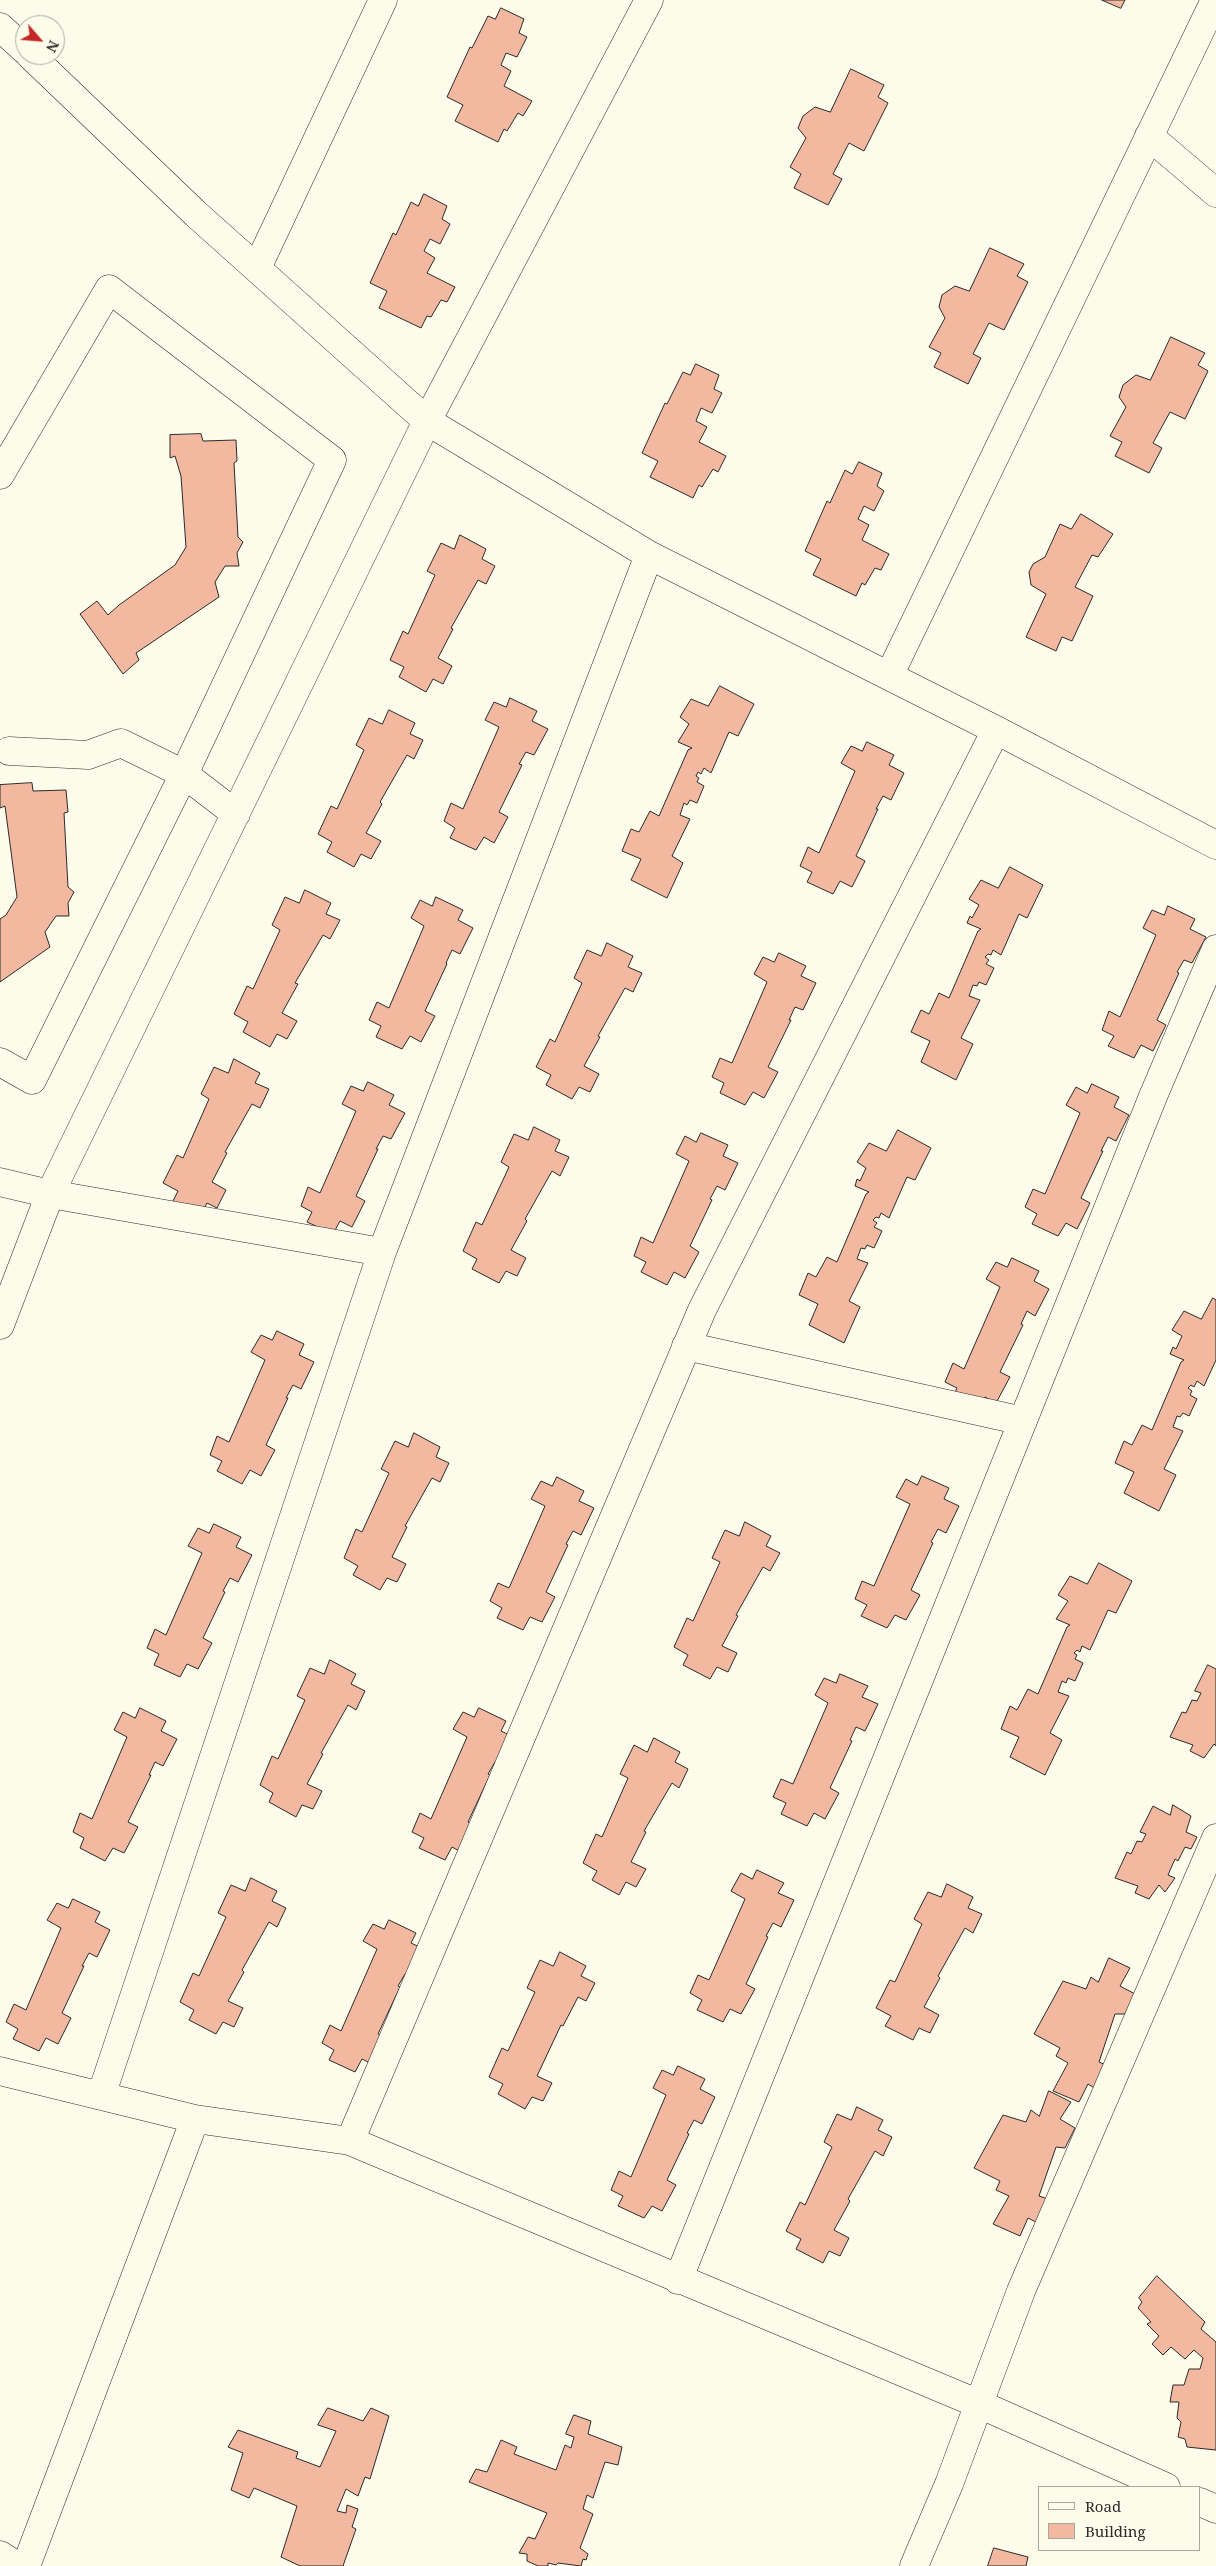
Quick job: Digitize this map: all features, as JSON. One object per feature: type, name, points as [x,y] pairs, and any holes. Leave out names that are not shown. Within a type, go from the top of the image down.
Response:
[{"type":"street","points":[[257,268],[383,0]]},
{"type":"street","points":[[0,1325],[50,1194],[427,421],[650,0]]},
{"type":"street","points":[[889,676],[1215,0]]},
{"type":"street","points":[[0,27],[15,41]]},
{"type":"street","points":[[40,65],[196,214],[427,421],[649,555],[996,730],[1216,845]]},
{"type":"street","points":[[1149,136],[1216,193]]},
{"type":"street","points":[[0,476],[109,289],[332,460],[184,774],[32,1080],[0,1062]]},
{"type":"street","points":[[101,2096],[382,1252],[649,555]]},
{"type":"street","points":[[350,2142],[706,1301],[996,730]]},
{"type":"street","points":[[9,751],[88,755],[121,743],[184,774],[236,814]]},
{"type":"street","points":[[678,2280],[1154,1094],[1216,949]]},
{"type":"street","points":[[0,1182],[50,1194],[382,1252]]},
{"type":"street","points":[[686,1346],[1023,1421]]},
{"type":"street","points":[[914,2566],[949,2484],[1021,2291],[1216,1838]]},
{"type":"street","points":[[0,2071],[195,2119],[350,2142],[979,2404],[1164,2486]]},
{"type":"street","points":[[26,2566],[195,2119]]},
{"type":"street","points":[[1201,2502],[1216,2509]]},
{"type":"street","points":[[0,2555],[16,2566]]},
{"type":"building","points":[[1102,0],[1125,0],[1121,8]]},
{"type":"building","points":[[501,8],[524,19],[519,33],[527,37],[517,57],[506,53],[501,65],[511,71],[504,86],[532,101],[523,116],[518,113],[507,131],[504,129],[498,142],[455,121],[463,105],[447,97],[470,47],[472,48],[488,16],[495,19]]},
{"type":"building","points":[[851,69],[884,85],[878,97],[888,103],[864,151],[849,143],[833,174],[842,179],[828,205],[794,188],[801,174],[790,167],[806,138],[798,128],[803,116],[815,107],[830,112]]},
{"type":"building","points":[[424,194],[447,206],[442,219],[450,224],[440,244],[430,239],[424,251],[435,258],[427,273],[455,287],[447,302],[441,300],[431,317],[427,316],[421,328],[379,308],[387,291],[370,283],[393,233],[396,235],[411,202],[418,206]]},
{"type":"building","points":[[990,248],[1024,264],[1017,276],[1028,282],[1004,330],[989,323],[973,354],[981,358],[968,384],[934,367],[941,353],[929,347],[945,318],[939,307],[942,295],[955,286],[969,291]]},
{"type":"building","points":[[1171,337],[1205,353],[1198,365],[1208,371],[1185,419],[1170,412],[1153,443],[1162,448],[1149,473],[1115,456],[1122,442],[1110,436],[1126,407],[1119,397],[1123,385],[1136,375],[1150,380]]},
{"type":"building","points":[[696,364],[719,375],[714,389],[722,393],[712,413],[701,408],[696,421],[707,427],[699,442],[726,456],[718,472],[713,469],[702,487],[699,485],[693,498],[650,477],[658,461],[642,453],[665,403],[667,404],[683,372],[690,375]]},
{"type":"building","points":[[201,434],[203,441],[236,440],[237,461],[234,463],[238,537],[243,542],[237,553],[239,566],[225,566],[215,582],[219,597],[136,653],[139,660],[123,674],[80,614],[97,601],[108,615],[175,565],[186,547],[181,476],[175,456],[170,458],[170,435]]},
{"type":"building","points":[[859,462],[882,473],[877,486],[884,491],[874,511],[864,506],[858,519],[869,525],[862,540],[889,554],[881,570],[875,568],[865,585],[862,583],[856,596],[813,575],[821,559],[805,551],[827,501],[830,503],[845,470],[852,474]]},
{"type":"building","points":[[1081,514],[1113,534],[1098,557],[1092,555],[1075,587],[1093,596],[1072,641],[1062,637],[1056,651],[1026,637],[1046,594],[1031,585],[1029,572],[1033,564],[1045,557],[1060,524],[1071,529]]},
{"type":"building","points":[[460,535],[486,549],[482,559],[495,566],[486,584],[478,580],[451,628],[453,629],[438,658],[452,666],[443,684],[433,679],[426,692],[399,677],[404,667],[390,660],[403,631],[408,634],[435,575],[427,571],[441,543],[454,549]]},
{"type":"building","points":[[720,686],[754,704],[738,736],[729,732],[711,773],[704,768],[701,774],[698,772],[696,776],[699,778],[697,782],[704,786],[697,803],[690,800],[687,805],[684,803],[680,815],[690,819],[672,856],[683,863],[667,898],[631,880],[641,859],[622,851],[631,829],[639,832],[650,811],[659,816],[688,750],[692,748],[678,742],[689,724],[680,717],[691,699],[708,706]]},
{"type":"building","points":[[510,698],[537,711],[532,721],[548,729],[534,755],[526,752],[519,764],[522,765],[499,812],[508,817],[494,843],[484,837],[476,850],[450,838],[455,828],[444,821],[451,803],[463,809],[499,727],[485,720],[494,702],[506,707]]},
{"type":"building","points":[[389,710],[415,723],[410,734],[423,740],[414,759],[407,755],[380,802],[382,804],[366,833],[381,841],[371,859],[361,854],[354,867],[327,852],[332,842],[318,834],[331,806],[337,809],[364,750],[356,745],[369,718],[382,724]]},
{"type":"building","points":[[867,742],[894,755],[889,765],[904,773],[891,800],[883,796],[876,809],[878,809],[856,856],[865,861],[852,887],[840,881],[833,894],[807,882],[812,872],[800,866],[808,847],[819,853],[855,771],[841,763],[851,746],[862,751]]},
{"type":"building","points":[[32,783],[33,791],[66,790],[68,812],[64,813],[68,887],[74,892],[68,903],[69,916],[56,916],[45,932],[50,947],[0,982],[0,919],[6,915],[17,897],[5,806],[0,808],[0,785]]},
{"type":"building","points":[[1010,867],[1043,885],[1027,918],[1019,914],[1001,955],[993,950],[991,955],[988,954],[985,957],[989,960],[986,964],[994,968],[986,985],[979,982],[977,986],[973,985],[969,996],[980,1000],[961,1038],[973,1044],[956,1080],[921,1062],[930,1041],[911,1032],[921,1010],[929,1014],[939,993],[949,998],[978,931],[981,929],[967,923],[979,905],[969,899],[981,880],[998,888]]},
{"type":"building","points":[[305,890],[331,903],[326,914],[340,920],[330,939],[323,935],[295,983],[298,984],[282,1013],[297,1021],[287,1039],[277,1034],[270,1047],[243,1032],[248,1022],[234,1014],[247,986],[253,989],[280,930],[272,925],[285,897],[299,903]]},
{"type":"building","points":[[436,897],[463,910],[458,920],[473,928],[460,954],[452,950],[446,963],[425,1011],[435,1016],[421,1042],[410,1036],[402,1049],[376,1037],[381,1026],[369,1020],[377,1002],[389,1008],[424,926],[411,918],[420,900],[432,906]]},
{"type":"building","points":[[1168,906],[1195,919],[1190,929],[1206,937],[1192,963],[1184,960],[1177,972],[1179,973],[1157,1020],[1166,1025],[1153,1051],[1141,1045],[1134,1058],[1108,1046],[1114,1036],[1102,1030],[1109,1011],[1120,1017],[1156,935],[1143,928],[1152,910],[1164,915]]},
{"type":"building","points":[[607,943],[633,956],[628,967],[642,973],[633,992],[625,988],[598,1036],[600,1037],[584,1066],[599,1074],[590,1092],[579,1087],[572,1099],[546,1085],[551,1075],[536,1067],[550,1039],[555,1042],[582,983],[574,978],[587,950],[601,956]]},
{"type":"building","points":[[779,953],[806,966],[801,976],[816,983],[803,1010],[795,1007],[789,1020],[791,1020],[768,1067],[778,1072],[764,1098],[753,1092],[745,1105],[720,1093],[724,1083],[712,1077],[720,1058],[732,1063],[767,982],[754,974],[763,957],[774,962]]},
{"type":"building","points":[[234,1059],[260,1073],[255,1083],[269,1089],[260,1108],[252,1104],[225,1152],[227,1153],[212,1182],[226,1190],[217,1208],[207,1203],[200,1216],[173,1201],[178,1191],[163,1183],[177,1155],[183,1158],[209,1099],[201,1094],[214,1067],[228,1073]]},
{"type":"building","points":[[368,1082],[394,1095],[389,1105],[405,1113],[391,1139],[383,1136],[376,1149],[378,1149],[356,1196],[365,1201],[352,1227],[340,1221],[333,1234],[307,1222],[312,1212],[301,1206],[308,1187],[320,1193],[356,1111],[342,1104],[351,1086],[363,1091]]},
{"type":"building","points":[[1092,1084],[1119,1097],[1114,1107],[1129,1115],[1116,1141],[1108,1137],[1101,1151],[1103,1151],[1081,1198],[1090,1203],[1077,1229],[1066,1223],[1058,1236],[1032,1224],[1037,1214],[1025,1207],[1033,1189],[1045,1194],[1080,1113],[1066,1105],[1076,1087],[1087,1093]]},
{"type":"building","points":[[534,1127],[560,1140],[555,1151],[569,1157],[560,1176],[552,1171],[525,1219],[527,1221],[511,1250],[526,1258],[517,1276],[506,1271],[499,1283],[472,1269],[477,1259],[463,1251],[476,1222],[482,1225],[509,1167],[501,1162],[514,1134],[528,1140]]},
{"type":"building","points":[[898,1130],[931,1148],[915,1180],[907,1177],[889,1218],[881,1213],[879,1218],[876,1217],[873,1220],[877,1223],[874,1227],[882,1231],[874,1248],[867,1245],[865,1249],[861,1248],[857,1259],[868,1263],[849,1301],[860,1307],[844,1343],[809,1325],[818,1304],[799,1295],[808,1273],[816,1277],[827,1257],[837,1262],[866,1194],[869,1192],[855,1186],[857,1179],[860,1181],[866,1168],[857,1162],[869,1143],[886,1151]]},
{"type":"building","points":[[701,1133],[728,1145],[723,1156],[738,1163],[725,1190],[717,1186],[710,1199],[712,1200],[690,1246],[699,1252],[685,1278],[674,1272],[667,1285],[641,1272],[646,1262],[634,1256],[641,1237],[653,1243],[689,1161],[676,1154],[685,1136],[696,1142]]},
{"type":"building","points":[[1012,1258],[1039,1271],[1034,1281],[1049,1289],[1035,1316],[1027,1311],[1021,1324],[1023,1325],[1000,1372],[1010,1377],[996,1403],[985,1397],[977,1410],[952,1398],[957,1388],[945,1382],[953,1363],[964,1369],[1000,1287],[986,1279],[996,1262],[1007,1267]]},
{"type":"building","points":[[1213,1298],[1216,1300],[1216,1360],[1204,1386],[1197,1381],[1194,1387],[1191,1385],[1188,1388],[1192,1391],[1190,1395],[1197,1399],[1189,1416],[1183,1413],[1180,1417],[1177,1416],[1173,1427],[1183,1431],[1164,1469],[1176,1475],[1159,1511],[1124,1493],[1134,1472],[1115,1463],[1124,1441],[1132,1445],[1142,1425],[1152,1430],[1181,1362],[1184,1360],[1170,1354],[1173,1347],[1176,1349],[1182,1336],[1172,1330],[1184,1311],[1201,1319]]},
{"type":"building","points":[[277,1331],[304,1344],[299,1355],[314,1362],[301,1389],[293,1385],[286,1398],[288,1398],[266,1445],[275,1450],[261,1476],[250,1470],[242,1484],[217,1471],[222,1461],[210,1455],[217,1436],[229,1442],[265,1360],[251,1352],[261,1335],[272,1340]]},
{"type":"building","points":[[414,1433],[440,1447],[436,1457],[449,1463],[440,1482],[432,1478],[405,1526],[407,1527],[392,1557],[406,1564],[397,1582],[387,1578],[380,1590],[353,1575],[358,1566],[344,1558],[356,1529],[362,1532],[389,1473],[381,1469],[395,1441],[408,1447]]},
{"type":"building","points":[[922,1476],[949,1488],[944,1499],[959,1506],[946,1533],[938,1529],[931,1542],[933,1543],[911,1590],[920,1595],[906,1620],[895,1615],[887,1628],[861,1616],[867,1605],[855,1599],[862,1581],[874,1586],[910,1504],[896,1497],[906,1479],[917,1485]]},
{"type":"building","points":[[557,1477],[584,1491],[579,1501],[594,1508],[581,1535],[573,1531],[566,1544],[568,1545],[546,1592],[555,1597],[542,1622],[530,1617],[523,1630],[497,1618],[502,1608],[490,1601],[498,1583],[509,1588],[545,1506],[531,1499],[541,1481],[552,1486]]},
{"type":"building","points":[[745,1522],[771,1536],[766,1546],[780,1553],[770,1571],[763,1567],[736,1615],[738,1616],[722,1646],[737,1653],[728,1672],[717,1667],[710,1679],[683,1665],[688,1655],[674,1647],[687,1618],[693,1621],[720,1562],[712,1558],[725,1530],[739,1536]]},
{"type":"building","points":[[214,1524],[241,1537],[236,1547],[252,1555],[238,1582],[230,1578],[223,1591],[225,1592],[203,1638],[212,1643],[198,1669],[187,1664],[180,1677],[154,1665],[159,1654],[147,1648],[155,1629],[166,1635],[202,1553],[188,1546],[198,1528],[209,1533]]},
{"type":"building","points":[[1099,1563],[1132,1581],[1116,1613],[1108,1610],[1090,1650],[1082,1646],[1080,1652],[1077,1650],[1074,1653],[1077,1655],[1075,1659],[1083,1663],[1075,1681],[1068,1678],[1066,1683],[1062,1681],[1058,1692],[1069,1696],[1050,1733],[1062,1740],[1045,1775],[1010,1757],[1019,1737],[1001,1729],[1010,1706],[1017,1710],[1028,1689],[1038,1694],[1067,1627],[1070,1625],[1056,1619],[1068,1601],[1058,1595],[1070,1576],[1087,1584]]},
{"type":"building","points":[[330,1660],[356,1674],[351,1684],[365,1691],[356,1710],[348,1705],[321,1753],[323,1754],[307,1784],[322,1791],[313,1809],[302,1805],[296,1817],[269,1802],[273,1793],[260,1785],[272,1756],[278,1759],[305,1700],[297,1696],[310,1668],[324,1674]]},
{"type":"building","points":[[1208,1665],[1216,1669],[1216,1746],[1214,1744],[1204,1758],[1190,1751],[1193,1745],[1170,1737],[1182,1712],[1186,1713],[1192,1700],[1197,1701],[1201,1693],[1195,1691]]},
{"type":"building","points":[[840,1674],[868,1686],[862,1697],[878,1704],[865,1731],[856,1727],[850,1740],[852,1741],[830,1788],[839,1793],[825,1819],[814,1813],[807,1826],[781,1814],[786,1803],[773,1797],[781,1779],[793,1784],[828,1703],[815,1695],[824,1678],[836,1683]]},
{"type":"building","points":[[140,1708],[166,1721],[161,1731],[177,1739],[163,1766],[155,1762],[149,1775],[151,1775],[128,1822],[138,1827],[124,1853],[113,1848],[105,1861],[80,1848],[84,1838],[73,1832],[80,1813],[92,1819],[127,1737],[114,1730],[123,1712],[135,1718]]},
{"type":"building","points":[[479,1708],[506,1721],[501,1731],[516,1738],[503,1765],[495,1762],[488,1774],[490,1775],[468,1822],[477,1827],[463,1853],[452,1847],[445,1860],[419,1848],[424,1838],[412,1832],[420,1813],[431,1819],[467,1737],[453,1729],[463,1712],[474,1717]]},
{"type":"building","points":[[654,1738],[680,1752],[675,1762],[688,1769],[679,1788],[672,1783],[644,1831],[646,1832],[631,1862],[646,1869],[636,1887],[626,1882],[619,1895],[592,1880],[597,1871],[583,1863],[596,1834],[602,1837],[628,1778],[620,1774],[634,1745],[647,1752]]},
{"type":"building","points":[[1173,1805],[1191,1816],[1186,1832],[1197,1837],[1191,1849],[1185,1847],[1178,1861],[1175,1859],[1168,1875],[1175,1878],[1165,1892],[1159,1885],[1149,1899],[1135,1893],[1138,1886],[1115,1878],[1127,1852],[1131,1854],[1137,1841],[1142,1842],[1146,1834],[1140,1832],[1153,1806],[1170,1815]]},
{"type":"building","points":[[757,1870],[784,1883],[778,1893],[794,1900],[781,1927],[773,1923],[766,1936],[768,1937],[746,1984],[755,1989],[741,2014],[730,2009],[723,2022],[697,2010],[702,2000],[690,1993],[698,1975],[709,1980],[745,1899],[731,1891],[741,1873],[752,1879]]},
{"type":"building","points":[[251,1878],[277,1891],[272,1901],[286,1908],[277,1927],[269,1922],[242,1970],[244,1972],[228,2001],[243,2008],[234,2027],[223,2022],[216,2034],[189,2020],[194,2010],[180,2002],[193,1973],[199,1976],[226,1917],[218,1913],[231,1885],[245,1891]]},
{"type":"building","points":[[947,1884],[973,1897],[968,1908],[982,1914],[973,1933],[965,1928],[938,1976],[940,1978],[924,2007],[939,2015],[930,2033],[919,2028],[913,2040],[885,2026],[891,2016],[876,2008],[890,1980],[895,1982],[922,1924],[914,1919],[928,1892],[941,1897]]},
{"type":"building","points":[[73,1899],[100,1912],[95,1922],[110,1930],[97,1957],[89,1953],[82,1966],[84,1966],[62,2013],[71,2018],[58,2044],[46,2038],[39,2051],[13,2039],[18,2029],[6,2022],[14,2004],[26,2010],[61,1928],[47,1920],[57,1903],[68,1908]]},
{"type":"building","points":[[389,1920],[416,1933],[411,1943],[426,1950],[413,1977],[405,1974],[398,1986],[400,1987],[378,2034],[387,2039],[374,2065],[362,2059],[355,2072],[329,2060],[334,2050],[322,2043],[330,2025],[341,2031],[377,1949],[363,1941],[373,1924],[384,1929]]},
{"type":"building","points":[[560,1952],[586,1966],[581,1976],[595,1983],[586,2001],[578,1997],[563,2026],[561,2025],[537,2076],[552,2083],[543,2101],[532,2097],[525,2109],[498,2094],[503,2084],[489,2077],[502,2048],[508,2051],[535,1992],[527,1988],[540,1960],[553,1966]]},
{"type":"building","points":[[1109,1958],[1130,1968],[1120,1986],[1135,1994],[1125,2014],[1115,2014],[1099,2062],[1108,2066],[1096,2089],[1088,2084],[1079,2102],[1053,2091],[1068,2063],[1056,2056],[1060,2048],[1034,2034],[1063,1981],[1086,1989],[1091,1977],[1098,1982]]},
{"type":"building","points":[[678,2066],[705,2079],[700,2089],[715,2097],[702,2124],[694,2120],[687,2133],[689,2134],[667,2180],[676,2185],[662,2211],[652,2206],[644,2218],[618,2206],[623,2196],[611,2190],[619,2171],[631,2177],[666,2095],[653,2088],[662,2070],[673,2075]]},
{"type":"building","points":[[1049,2091],[1071,2102],[1060,2119],[1075,2128],[1065,2148],[1056,2147],[1039,2196],[1048,2199],[1036,2222],[1028,2218],[1020,2236],[993,2224],[1009,2196],[996,2190],[1000,2181],[974,2168],[1003,2115],[1026,2122],[1031,2110],[1039,2116]]},
{"type":"building","points":[[857,2107],[883,2120],[878,2130],[892,2137],[883,2156],[875,2151],[848,2199],[850,2201],[834,2230],[849,2238],[840,2256],[829,2251],[823,2263],[796,2249],[801,2239],[786,2231],[800,2202],[805,2205],[832,2147],[824,2142],[837,2114],[851,2120]]},
{"type":"building","points":[[1157,2276],[1205,2322],[1201,2329],[1216,2342],[1216,2450],[1187,2447],[1185,2439],[1178,2437],[1181,2422],[1177,2418],[1179,2402],[1170,2402],[1173,2385],[1184,2385],[1189,2369],[1200,2369],[1203,2358],[1194,2350],[1185,2359],[1171,2347],[1163,2355],[1152,2344],[1159,2336],[1147,2324],[1151,2322],[1138,2308],[1142,2302],[1139,2298]]},
{"type":"building","points":[[328,2408],[363,2421],[371,2408],[389,2416],[370,2479],[365,2477],[358,2496],[346,2489],[337,2511],[346,2513],[347,2505],[358,2509],[352,2527],[356,2529],[343,2566],[300,2566],[281,2557],[297,2506],[254,2488],[249,2498],[231,2490],[243,2453],[228,2447],[238,2430],[298,2452],[296,2458],[320,2467],[336,2431],[318,2425]]},
{"type":"building","points":[[574,2415],[591,2421],[588,2434],[622,2447],[618,2465],[605,2462],[593,2498],[587,2495],[583,2509],[593,2514],[580,2548],[588,2554],[586,2560],[583,2559],[581,2566],[548,2563],[548,2566],[538,2566],[527,2561],[527,2554],[519,2553],[528,2537],[535,2539],[547,2513],[469,2482],[476,2469],[487,2472],[501,2440],[517,2447],[514,2454],[556,2470],[565,2445],[571,2448],[574,2437],[566,2434]]},
{"type":"building","points":[[994,2548],[1028,2557],[1026,2566],[988,2566]]}]
